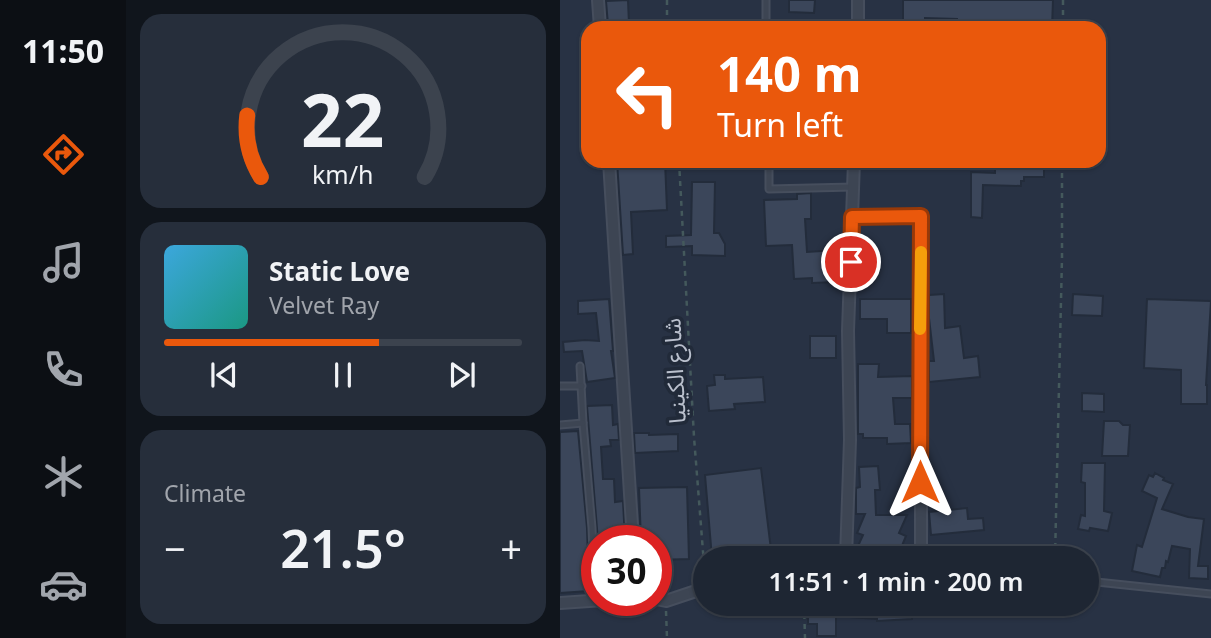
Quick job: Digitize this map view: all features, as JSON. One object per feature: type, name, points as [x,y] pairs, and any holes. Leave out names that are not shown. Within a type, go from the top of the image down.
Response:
[{"type":"street","points":[[598,0],[600,21]]},
{"type":"street","points":[[858,0],[858,21]]},
{"type":"street","points":[[609,168],[632,525]]},
{"type":"street","points":[[846,546],[850,440],[848,331],[854,168]]},
{"type":"street","points":[[852,217],[921,216],[920,546]]},
{"type":"street","points":[[672,597],[693,591]]},
{"type":"street","points":[[560,603],[581,602]]},
{"type":"lane","points":[[766,0],[766,21]]},
{"type":"lane","points":[[769,168],[769,188],[853,187]]},
{"type":"lane","points":[[580,366],[592,525]]},
{"type":"lane","points":[[560,386],[582,386]]},
{"type":"lane","points":[[560,425],[583,423]]},
{"type":"lane","points":[[1099,582],[1211,594]]},
{"type":"path","points":[[667,0],[667,21]]},
{"type":"path","points":[[1063,0],[1063,21]]},
{"type":"path","name":"شارع الكينيا","points":[[679,168],[702,546]]},
{"type":"path","points":[[1055,546],[1062,168]]},
{"type":"path","points":[[664,616],[667,638]]},
{"type":"path","points":[[804,616],[805,638]]},
{"type":"building","points":[[628,0],[629,21],[608,21],[606,1]]},
{"type":"building","points":[[789,0],[815,0],[814,13],[789,12]]},
{"type":"building","points":[[903,0],[1053,0],[1052,21],[957,21],[925,18],[925,21],[903,21]]},
{"type":"building","points":[[617,168],[665,168],[667,210],[631,212],[633,254],[623,255]]},
{"type":"building","points":[[995,168],[1044,168],[1044,177],[1024,177],[1021,186],[983,185],[982,218],[971,217],[971,172],[995,173]]},
{"type":"building","points":[[692,182],[715,182],[714,233],[719,233],[725,244],[725,256],[692,255],[692,246],[666,247],[666,236],[691,235]]},
{"type":"building","points":[[811,193],[811,219],[805,219],[807,252],[838,250],[836,282],[812,283],[812,278],[794,279],[792,245],[766,246],[764,200],[797,199],[797,194]]},
{"type":"building","points":[[944,294],[945,328],[960,326],[964,358],[978,356],[980,377],[929,382],[929,361],[934,361],[929,295]]},
{"type":"building","points":[[1073,294],[1103,296],[1102,316],[1072,315]]},
{"type":"building","points":[[609,299],[615,378],[587,382],[582,351],[564,352],[563,342],[599,341],[596,313],[578,314],[578,301]]},
{"type":"building","points":[[860,299],[911,299],[911,333],[887,333],[887,319],[860,319]]},
{"type":"building","points":[[1147,299],[1211,301],[1207,404],[1181,404],[1181,370],[1144,368]]},
{"type":"building","points":[[810,336],[836,336],[836,358],[810,358]]},
{"type":"building","points":[[858,364],[879,364],[878,377],[912,376],[912,398],[893,398],[895,424],[910,424],[911,443],[887,444],[887,438],[863,438],[863,434],[858,434]]},
{"type":"building","points":[[714,375],[725,375],[725,379],[763,377],[765,402],[734,404],[735,409],[709,411],[707,386],[715,385]]},
{"type":"building","points":[[1082,393],[1104,394],[1104,412],[1082,411]]},
{"type":"building","points":[[612,405],[613,425],[618,424],[619,440],[610,440],[611,446],[601,447],[603,479],[614,479],[615,502],[623,501],[624,525],[597,525],[587,406]]},
{"type":"building","points":[[1104,421],[1119,421],[1123,425],[1130,425],[1128,456],[1102,456]]},
{"type":"building","points":[[578,431],[587,525],[581,525],[581,592],[560,593],[560,432]]},
{"type":"building","points":[[634,433],[678,434],[678,451],[635,453]]},
{"type":"building","points":[[1082,463],[1105,463],[1104,511],[1112,513],[1108,531],[1078,529],[1081,515],[1085,516]]},
{"type":"building","points":[[878,466],[880,490],[875,490],[876,515],[907,515],[899,533],[906,536],[902,546],[858,546],[863,535],[857,533],[865,514],[856,514],[856,488],[860,487],[859,467]]},
{"type":"building","points":[[761,468],[771,546],[711,546],[705,475]]},
{"type":"building","points":[[1155,473],[1173,484],[1162,509],[1204,519],[1198,566],[1208,566],[1208,579],[1189,578],[1190,549],[1172,546],[1160,577],[1132,571],[1137,545],[1142,547],[1157,498],[1142,491],[1149,475],[1153,477]]},
{"type":"building","points":[[687,487],[689,559],[672,560],[672,525],[640,525],[639,488]]},
{"type":"building","points":[[967,508],[968,519],[983,518],[984,530],[931,535],[929,512]]},
{"type":"building","points":[[808,616],[836,616],[836,636],[817,636],[817,624],[808,624]]},
{"type":"building","points":[[836,616],[912,616],[912,619]]},
{"type":"slow traffic","points":[[920,329],[921,252]]},
{"type":"route","points":[[851,262],[852,217],[921,216],[920,482]]}]
